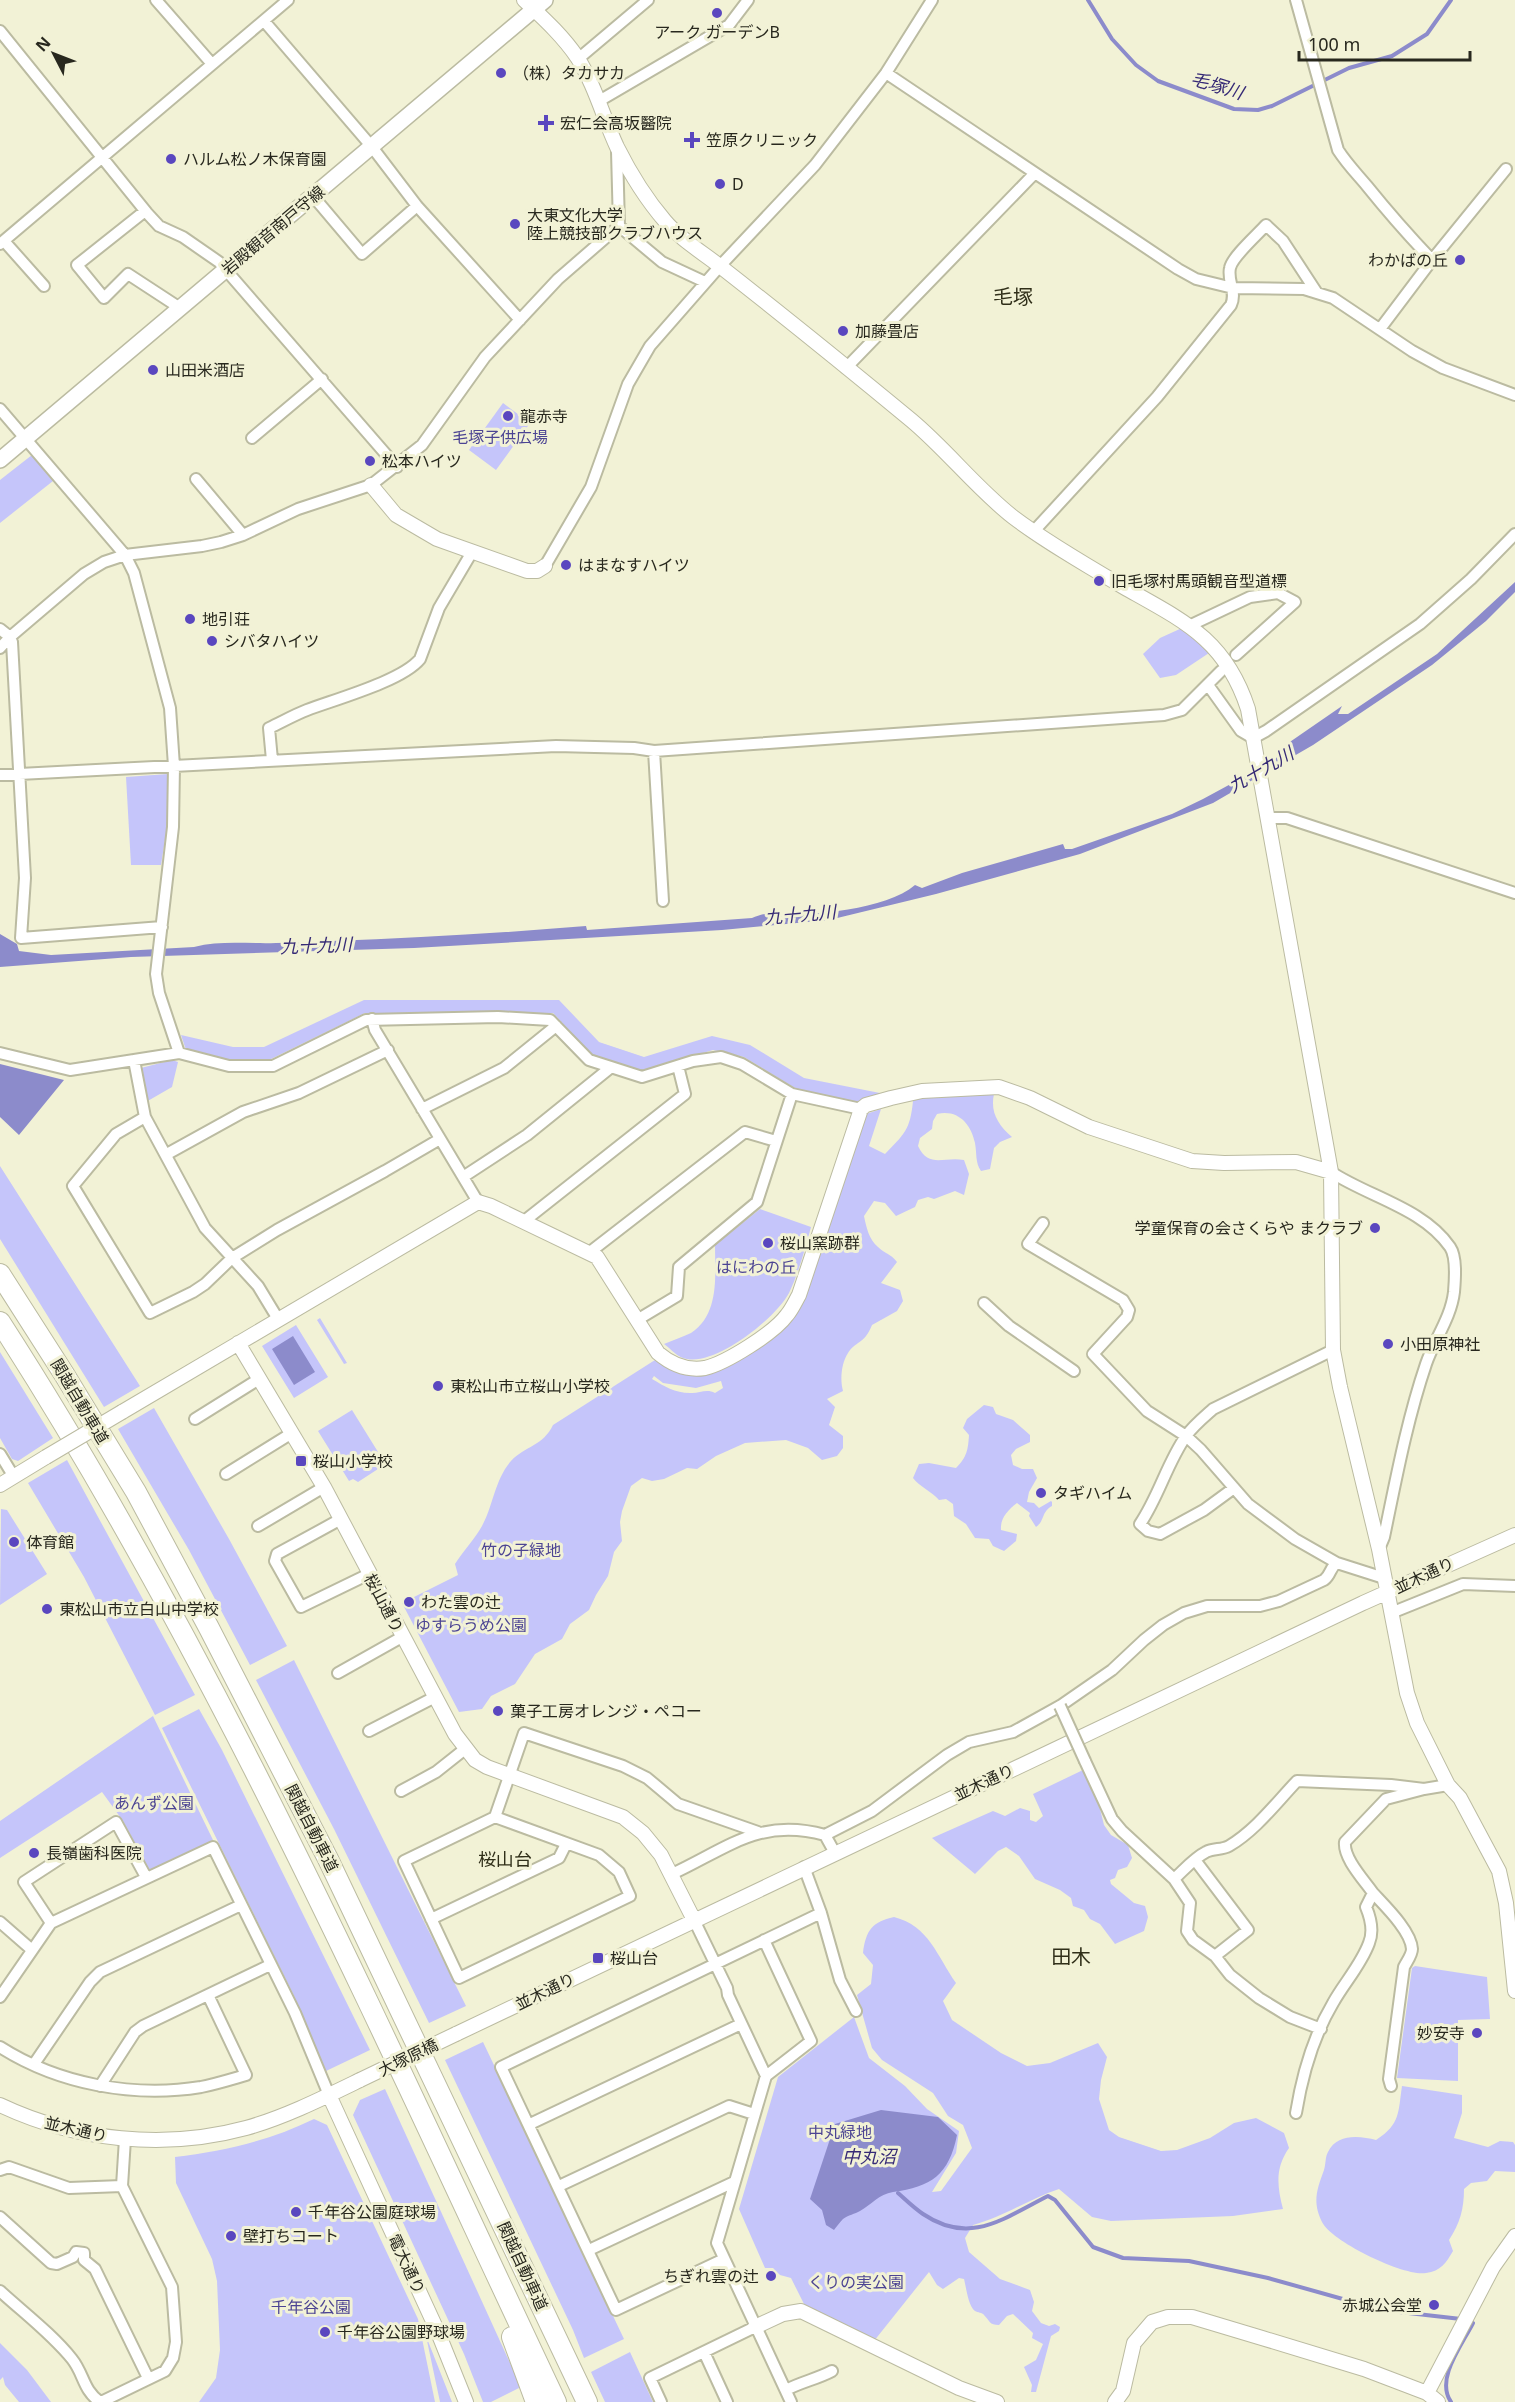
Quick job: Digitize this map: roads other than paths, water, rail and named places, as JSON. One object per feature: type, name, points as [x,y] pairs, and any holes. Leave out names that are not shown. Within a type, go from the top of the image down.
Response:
[{"type":"highway","name":"関越自動車道","points":[[0,1274],[136,1492],[209,1628],[328,1859],[587,2402]]},
{"type":"highway","name":"関越自動車道","points":[[0,1322],[102,1491],[192,1650],[308,1875],[556,2402]]},
{"type":"highway","points":[[454,2188],[536,2402]]},
{"type":"main road","name":"岩殿観音南戸守線","points":[[0,460],[372,147],[534,3]]},
{"type":"street","points":[[156,0],[212,64]]},
{"type":"street","points":[[44,286],[2,243],[288,0]]},
{"type":"street","points":[[578,59],[648,0]]},
{"type":"street","points":[[599,101],[729,25],[748,0]]},
{"type":"street","points":[[371,485],[396,515],[437,539],[527,571],[537,571],[545,566],[591,487],[628,384],[650,346],[705,282],[815,165],[886,73],[932,0]]},
{"type":"street","points":[[1296,0],[1338,150],[1383,209],[1432,260]]},
{"type":"street","points":[[534,3],[578,59],[599,101],[617,147],[647,199],[667,223],[686,241],[914,423],[985,493],[1013,517],[1191,625],[1229,666],[1248,710],[1332,1172],[1333,1350],[1350,1434],[1379,1549],[1407,1693],[1417,1723],[1448,1785],[1460,1798],[1499,1871],[1506,1903],[1515,1991]]},
{"type":"street","points":[[264,21],[372,147],[417,206],[520,320]]},
{"type":"street","points":[[0,30],[145,211],[159,226],[183,237],[226,269],[397,467]]},
{"type":"street","points":[[886,73],[1034,174],[1196,279],[1233,288],[1304,289],[1333,298],[1443,368],[1515,395]]},
{"type":"street","points":[[617,147],[620,226],[662,262],[705,282]]},
{"type":"street","points":[[1380,329],[1432,260],[1506,169]]},
{"type":"street","points":[[846,368],[1034,174]]},
{"type":"street","points":[[313,196],[362,254],[417,206]]},
{"type":"street","points":[[145,211],[77,265],[104,298],[128,274],[180,308]]},
{"type":"street","points":[[1034,531],[1110,452],[1184,365],[1231,305],[1234,298],[1229,269],[1233,261],[1266,225],[1283,241],[1317,293]]},
{"type":"street","points":[[0,648],[84,574],[104,562],[125,555],[202,546],[243,535],[298,508],[371,485],[397,467],[422,445],[476,368],[558,279],[620,226]]},
{"type":"street","points":[[252,438],[321,379]]},
{"type":"street","points":[[0,409],[125,555],[134,573],[171,708],[174,766],[173,827],[156,974],[159,993],[179,1053]]},
{"type":"street","points":[[196,479],[243,535]]},
{"type":"street","points":[[1253,741],[1420,624],[1471,579],[1515,534]]},
{"type":"street","points":[[272,760],[269,728],[303,712],[395,676],[414,666],[420,660],[445,596],[472,552]]},
{"type":"street","points":[[1191,625],[1250,597],[1278,593],[1295,602],[1236,655]]},
{"type":"street","points":[[0,629],[10,637],[12,642],[25,878],[21,938],[161,930]]},
{"type":"street","points":[[0,775],[556,746],[634,748],[654,751],[1164,715],[1182,710],[1221,671]]},
{"type":"street","points":[[1208,685],[1241,731],[1253,741]]},
{"type":"street","points":[[654,751],[663,901]]},
{"type":"street","points":[[1267,818],[1287,818],[1515,893]]},
{"type":"street","points":[[0,1053],[70,1070],[179,1053],[229,1066],[264,1068],[273,1066],[372,1019],[498,1017],[550,1020],[589,1060],[642,1077],[713,1057],[722,1057],[742,1064],[792,1094],[861,1109],[882,1100],[922,1091],[1004,1087],[1089,1127],[1192,1161],[1296,1162],[1332,1172],[1352,1185],[1422,1219],[1450,1247],[1453,1254],[1454,1293],[1449,1311],[1427,1361],[1410,1416],[1384,1537],[1379,1549]]},
{"type":"street","points":[[372,1019],[375,1030],[478,1202],[590,1252],[603,1265],[658,1353],[668,1362],[691,1368],[705,1368],[727,1358],[777,1326],[787,1316],[799,1295],[861,1109]]},
{"type":"street","points":[[422,1109],[504,1068],[556,1026]]},
{"type":"street","points":[[167,1154],[243,1112],[299,1093],[388,1050]]},
{"type":"street","points":[[134,1060],[145,1117],[205,1227],[258,1286],[278,1319]]},
{"type":"street","points":[[523,1221],[685,1094],[678,1066]]},
{"type":"street","points":[[462,1177],[527,1135],[610,1068]]},
{"type":"street","points":[[637,1320],[677,1296],[679,1267],[757,1202],[792,1094]]},
{"type":"street","points":[[145,1117],[116,1134],[73,1186],[150,1313],[166,1307],[205,1284],[232,1258],[277,1230],[440,1139]]},
{"type":"street","points":[[590,1252],[745,1132],[776,1141]]},
{"type":"street","points":[[0,1485],[478,1202]]},
{"type":"street","points":[[1043,1223],[1028,1245],[1123,1300],[1129,1310],[1127,1317],[1093,1354],[1147,1411],[1186,1436],[1271,1524],[1337,1563],[1384,1578]]},
{"type":"street","points":[[984,1303],[1009,1326],[1074,1371]]},
{"type":"street","name":"桜山通り","points":[[238,1343],[324,1487],[454,1734],[465,1749],[475,1760],[508,1776],[623,1817],[643,1833],[661,1855],[694,1920]]},
{"type":"street","points":[[1234,1488],[1204,1510],[1160,1534],[1148,1531],[1140,1524],[1153,1504],[1186,1436],[1213,1409],[1333,1350]]},
{"type":"street","points":[[195,1419],[259,1379]]},
{"type":"street","points":[[226,1474],[292,1433]]},
{"type":"street","points":[[0,1454],[14,1477]]},
{"type":"street","points":[[258,1526],[324,1487]]},
{"type":"street","points":[[341,1519],[277,1554],[275,1561],[301,1607],[369,1574]]},
{"type":"street","name":"並木通り","points":[[456,2034],[1387,1592],[1515,1535]]},
{"type":"street","points":[[672,1874],[758,1832],[784,1828],[807,1830],[825,1835],[872,1811],[947,1755],[969,1742],[1013,1731],[1060,1706],[1112,1670],[1157,1630],[1184,1613],[1207,1606],[1260,1606],[1279,1601],[1324,1580],[1328,1577],[1333,1565],[1337,1563]]},
{"type":"street","points":[[1391,1613],[1463,1584],[1515,1586]]},
{"type":"street","points":[[338,1673],[402,1637]]},
{"type":"street","points":[[369,1731],[435,1697]]},
{"type":"street","points":[[1060,1706],[1112,1819],[1174,1879],[1190,1903],[1188,1931],[1193,1940],[1215,1956],[1230,1975],[1259,1998],[1290,2017],[1321,2029]]},
{"type":"street","points":[[495,1817],[599,1855],[619,1872],[630,1896],[459,1978],[404,1861],[495,1817],[524,1733],[623,1766],[647,1778],[678,1804],[758,1832]]},
{"type":"street","points":[[401,1791],[436,1772],[465,1749]]},
{"type":"street","points":[[1174,1879],[1210,1850],[1227,1847],[1242,1836],[1269,1812],[1297,1781],[1391,1785],[1424,1790]]},
{"type":"street","points":[[1391,2086],[1389,2079],[1404,1967],[1412,1952],[1410,1941],[1395,1917],[1373,1893],[1344,1847],[1345,1842],[1386,1798],[1448,1785]]},
{"type":"street","points":[[51,1923],[24,1882],[116,1822],[146,1877]]},
{"type":"street","points":[[825,1835],[835,1853]]},
{"type":"street","points":[[431,1919],[559,1858],[566,1844]]},
{"type":"street","points":[[0,1997],[51,1923],[213,1846],[295,2013],[329,2095]]},
{"type":"street","points":[[1195,1860],[1248,1930],[1215,1956]]},
{"type":"street","points":[[804,1867],[821,1913],[840,1980],[856,2011]]},
{"type":"street","points":[[1296,2113],[1299,2093],[1321,2029],[1332,2004],[1370,1942],[1371,1922],[1366,1907],[1373,1893]]},
{"type":"street","points":[[34,2064],[90,1982],[100,1972],[241,1905]]},
{"type":"street","points":[[724,2259],[616,2310],[530,2124],[501,2067],[821,1913]]},
{"type":"street","points":[[694,1920],[766,2076]]},
{"type":"street","points":[[0,1922],[32,1950]]},
{"type":"street","points":[[765,1940],[811,2041],[766,2076],[717,2243],[791,2402]]},
{"type":"street","points":[[100,2086],[135,2032],[143,2026],[270,1965]]},
{"type":"street","points":[[0,2047],[65,2077],[100,2086],[172,2090],[203,2087],[246,2075],[208,1995]]},
{"type":"street","points":[[530,2124],[741,2024]]},
{"type":"street","name":"大塚原橋","points":[[360,2080],[456,2034]]},
{"type":"street","name":"並木通り","points":[[0,2105],[29,2117],[80,2132],[125,2139],[172,2141],[246,2128],[360,2080]]},
{"type":"street","name":"電大通り","points":[[329,2095],[438,2330],[466,2402]]},
{"type":"street","points":[[559,2186],[729,2106],[754,2114]]},
{"type":"street","points":[[0,2291],[62,2348],[74,2362],[89,2394],[100,2402],[165,2371],[173,2358],[176,2342],[174,2298],[172,2287],[122,2186],[125,2139]]},
{"type":"street","points":[[0,2169],[9,2167],[74,2188],[122,2186]]},
{"type":"street","points":[[589,2250],[734,2182]]},
{"type":"street","points":[[0,2217],[51,2263],[57,2265],[79,2259],[95,2270],[148,2378]]},
{"type":"street","points":[[1427,2393],[1493,2267],[1515,2236]]},
{"type":"street","points":[[660,2402],[650,2378],[783,2314],[801,2311],[959,2388],[997,2402]]},
{"type":"street","points":[[1115,2402],[1123,2391],[1134,2343],[1152,2322],[1168,2317],[1192,2317],[1364,2369],[1427,2393],[1438,2402]]},
{"type":"street","points":[[704,2352],[727,2402]]},
{"type":"street","points":[[786,2390],[806,2380],[817,2379],[832,2370]]},
{"type":"water","name":"九十九川","points":[[1515,582],[1515,592],[1486,621],[1432,665],[1313,745],[1213,803],[1080,854],[936,894],[829,920],[722,930],[414,948],[131,957],[0,967],[0,934],[17,944],[19,951],[51,955],[194,947],[224,943],[290,943],[586,926],[587,930],[752,918],[767,914],[775,916],[808,914],[868,906],[902,893],[915,885],[922,888],[962,873],[1063,844],[1065,849],[1072,849],[1172,814],[1203,799],[1275,760],[1284,746],[1342,706],[1338,714],[1348,714],[1437,654]]},
{"type":"water","points":[[0,1064],[64,1080],[19,1135],[0,1117]]},
{"type":"water","points":[[293,1336],[315,1372],[294,1385],[272,1349]]},
{"type":"water","name":"中丸沼","points":[[881,2110],[938,2117],[957,2135],[954,2149],[936,2177],[918,2187],[883,2195],[860,2211],[847,2216],[834,2230],[826,2225],[822,2210],[810,2199],[835,2124]]},
{"type":"waterway","name":"毛塚川","points":[[1088,0],[1112,39],[1136,65],[1158,81],[1234,109],[1258,110],[1272,106],[1349,68],[1392,56],[1427,34],[1451,0]]},
{"type":"waterway","points":[[898,2193],[920,2212],[940,2223],[956,2228],[972,2228],[1002,2220],[1048,2196],[1055,2200],[1093,2247],[1123,2258],[1189,2261],[1268,2278],[1382,2310],[1461,2319]]},
{"type":"waterway","points":[[1451,2402],[1447,2393],[1448,2373],[1473,2323],[1468,2322]]},
{"type":"place","name":"アーク ガーデンB","points":[[717,13]]},
{"type":"place","name":"（株）タカサカ","points":[[501,73]]},
{"type":"place","name":"宏仁会高坂醫院","points":[[546,123]]},
{"type":"place","name":"笠原クリニック","points":[[692,140]]},
{"type":"place","name":"ハルム松ノ木保育園","points":[[171,159]]},
{"type":"place","name":"D","points":[[720,184]]},
{"type":"place","name":"大東文化大学 陸上競技部クラブハウス","points":[[515,224]]},
{"type":"place","name":"わかばの丘","points":[[1460,260]]},
{"type":"place","name":"加藤畳店","points":[[843,331]]},
{"type":"place","name":"山田米酒店","points":[[153,370]]},
{"type":"place","name":"龍赤寺","points":[[508,416]]},
{"type":"place","name":"松本ハイツ","points":[[370,461]]},
{"type":"place","name":"はまなすハイツ","points":[[566,565]]},
{"type":"place","name":"旧毛塚村馬頭観音型道標","points":[[1099,581]]},
{"type":"place","name":"地引荘","points":[[190,619]]},
{"type":"place","name":"シバタハイツ","points":[[212,641]]},
{"type":"place","name":"学童保育の会さくらや まクラブ","points":[[1375,1228]]},
{"type":"place","name":"桜山窯跡群","points":[[768,1243]]},
{"type":"place","name":"小田原神社","points":[[1388,1344]]},
{"type":"place","name":"東松山市立桜山小学校","points":[[438,1386]]},
{"type":"place","name":"桜山小学校","points":[[301,1461]]},
{"type":"place","name":"タギハイム","points":[[1041,1493]]},
{"type":"place","name":"体育館","points":[[14,1542]]},
{"type":"place","name":"わた雲の辻","points":[[409,1602]]},
{"type":"place","name":"東松山市立白山中学校","points":[[47,1609]]},
{"type":"place","name":"菓子工房オレンジ・ペコー","points":[[498,1711]]},
{"type":"place","name":"長嶺歯科医院","points":[[34,1853]]},
{"type":"place","name":"桜山台","points":[[598,1958]]},
{"type":"place","name":"妙安寺","points":[[1477,2033]]},
{"type":"place","name":"千年谷公園庭球場","points":[[296,2212]]},
{"type":"place","name":"壁打ちコート","points":[[231,2236]]},
{"type":"place","name":"ちぎれ雲の辻","points":[[771,2276]]},
{"type":"place","name":"赤城公会堂","points":[[1434,2305]]},
{"type":"place","name":"千年谷公園野球場","points":[[325,2332]]},
{"type":"district","name":"毛塚","points":[[1013,297]]},
{"type":"district","name":"桜山台","points":[[505,1860]]},
{"type":"district","name":"田木","points":[[1071,1957]]},
{"type":"park label","name":"毛塚子供広場","points":[[500,437]]},
{"type":"park label","name":"はにわの丘","points":[[756,1267]]},
{"type":"park label","name":"竹の子緑地","points":[[521,1550]]},
{"type":"park label","name":"ゆすらうめ公園","points":[[471,1625]]},
{"type":"park label","name":"あんず公園","points":[[154,1803]]},
{"type":"park label","name":"中丸緑地","points":[[840,2132]]},
{"type":"park label","name":"くりの実公園","points":[[856,2282]]},
{"type":"park label","name":"千年谷公園","points":[[311,2307]]}]
